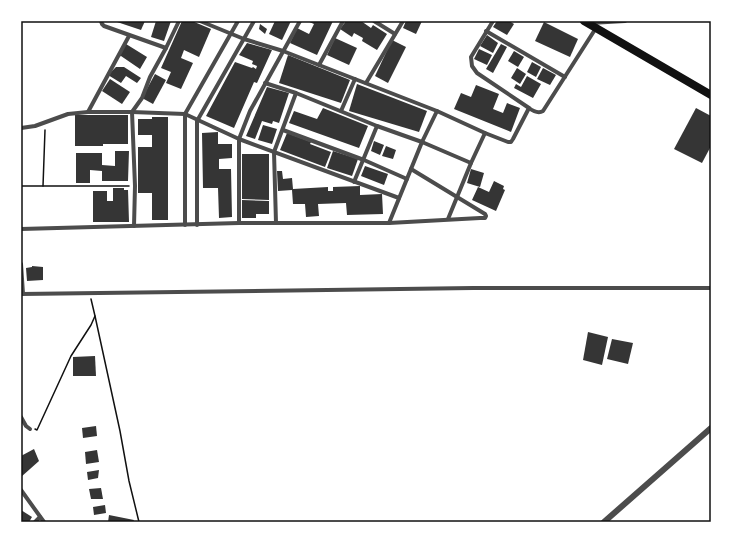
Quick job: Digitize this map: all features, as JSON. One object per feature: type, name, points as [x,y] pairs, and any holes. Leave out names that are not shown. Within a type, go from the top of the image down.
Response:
[{"type":"highway","points":[[586,22],[711,95]]},
{"type":"street","points":[[100,21],[104,26],[166,48]]},
{"type":"street","points":[[134,226],[132,112],[142,98],[150,77],[179,21]]},
{"type":"street","points":[[200,21],[244,39],[283,51],[437,111],[505,141],[510,142],[513,139],[529,108]]},
{"type":"street","points":[[185,225],[185,114],[232,34],[238,21]]},
{"type":"street","points":[[197,225],[197,121],[254,21]]},
{"type":"street","points":[[239,223],[239,139],[250,111],[300,21]]},
{"type":"street","points":[[318,65],[343,21]]},
{"type":"street","points":[[374,21],[395,34]]},
{"type":"street","points":[[366,84],[403,21]]},
{"type":"street","points":[[493,21],[471,57],[472,66],[477,73],[535,112],[540,113],[543,112],[596,28]]},
{"type":"street","points":[[586,22],[625,21]]},
{"type":"street","points":[[486,31],[565,77]]},
{"type":"street","points":[[88,112],[129,36]]},
{"type":"street","points":[[341,111],[355,79]]},
{"type":"street","points":[[265,83],[296,93],[377,126],[422,142],[471,163]]},
{"type":"street","points":[[276,223],[274,152],[296,93]]},
{"type":"street","points":[[390,222],[422,142],[437,111]]},
{"type":"street","points":[[21,128],[35,126],[68,114],[88,112],[185,114],[197,121],[239,139],[399,198]]},
{"type":"street","points":[[354,182],[377,126]]},
{"type":"street","points":[[283,130],[364,160],[407,179]]},
{"type":"street","points":[[448,219],[485,133]]},
{"type":"street","points":[[21,229],[239,223],[390,222],[485,218],[485,214],[411,169]]},
{"type":"street","points":[[21,264],[22,294],[457,289],[711,288]]},
{"type":"street","points":[[21,417],[26,426],[30,429]]},
{"type":"street","points":[[604,522],[711,428]]},
{"type":"street","points":[[21,490],[44,522]]},
{"type":"street","points":[[35,522],[40,517]]},
{"type":"path","points":[[43,186],[45,122]]},
{"type":"path","points":[[21,186],[134,186]]},
{"type":"path","points":[[89,293],[139,522]]},
{"type":"path","points":[[30,429],[36,430],[71,356],[95,316]]},
{"type":"building","points":[[114,21],[145,21],[141,30]]},
{"type":"building","points":[[156,21],[171,21],[164,41],[151,37]]},
{"type":"building","points":[[182,21],[192,21],[211,29],[199,57],[184,50],[181,58],[193,63],[181,89],[166,83],[171,72],[161,68]]},
{"type":"building","points":[[275,21],[291,21],[282,40],[269,34]]},
{"type":"building","points":[[307,21],[333,21],[317,55],[290,43],[297,28],[309,34],[314,24]]},
{"type":"building","points":[[346,21],[361,21],[371,28],[373,25],[387,34],[377,50],[362,41],[363,38],[354,33],[352,37],[340,29]]},
{"type":"building","points":[[406,21],[422,21],[416,34],[403,28]]},
{"type":"building","points":[[497,21],[509,21],[514,24],[507,35],[493,27]]},
{"type":"building","points":[[544,22],[578,39],[570,57],[535,41]]},
{"type":"building","points":[[260,24],[267,29],[265,34],[259,29]]},
{"type":"building","points":[[487,35],[498,43],[493,53],[480,46]]},
{"type":"building","points":[[335,38],[357,48],[349,65],[327,55]]},
{"type":"building","points":[[392,40],[406,47],[388,83],[375,76]]},
{"type":"building","points":[[247,43],[272,50],[257,83],[254,82],[234,128],[206,116],[235,62],[256,69],[257,66],[252,64],[253,61],[239,55]]},
{"type":"building","points":[[126,44],[147,57],[140,69],[121,56],[118,57]]},
{"type":"building","points":[[501,44],[507,47],[493,73],[486,69]]},
{"type":"building","points":[[479,49],[492,55],[487,65],[474,59]]},
{"type":"building","points":[[514,51],[524,57],[518,67],[508,61]]},
{"type":"building","points":[[288,55],[350,80],[341,103],[279,83]]},
{"type":"building","points":[[532,62],[541,67],[536,77],[527,72]]},
{"type":"building","points":[[116,67],[124,67],[141,78],[137,83],[126,76],[121,83],[108,75]]},
{"type":"building","points":[[517,68],[526,74],[520,84],[511,78]]},
{"type":"building","points":[[543,68],[556,75],[550,85],[537,79]]},
{"type":"building","points":[[155,74],[166,80],[153,104],[142,98]]},
{"type":"building","points":[[527,76],[541,84],[533,98],[514,88],[516,84],[521,87]]},
{"type":"building","points":[[110,79],[130,92],[122,104],[102,91]]},
{"type":"building","points":[[357,84],[427,111],[419,132],[349,111]]},
{"type":"building","points":[[476,85],[499,94],[493,109],[503,113],[507,103],[520,108],[511,132],[454,109],[461,93],[471,97]]},
{"type":"building","points":[[267,87],[289,93],[279,123],[273,121],[272,124],[262,121],[255,139],[246,136]]},
{"type":"building","points":[[323,108],[368,126],[359,148],[289,123],[294,111],[317,119]]},
{"type":"building","points":[[696,108],[711,116],[711,146],[702,163],[674,149]]},
{"type":"building","points":[[75,115],[128,115],[128,144],[75,146]]},
{"type":"building","points":[[152,117],[168,117],[168,220],[152,220],[152,193],[138,193],[138,147],[152,147],[152,135],[138,135],[138,119],[152,119]]},
{"type":"building","points":[[263,125],[277,129],[272,144],[258,140]]},
{"type":"building","points":[[218,132],[218,144],[232,144],[232,158],[219,159],[219,169],[231,169],[232,217],[219,218],[218,188],[203,188],[202,133]]},
{"type":"building","points":[[287,133],[311,142],[310,144],[331,152],[325,167],[280,150]]},
{"type":"building","points":[[374,141],[384,145],[380,155],[371,151]]},
{"type":"building","points":[[386,146],[396,150],[393,159],[382,156]]},
{"type":"building","points":[[115,151],[129,151],[128,181],[102,181],[102,171],[90,170],[90,183],[76,183],[76,153],[102,153],[102,165],[115,166]]},
{"type":"building","points":[[333,151],[358,159],[352,176],[327,168]]},
{"type":"building","points":[[242,154],[269,154],[269,200],[242,199]]},
{"type":"building","points":[[365,166],[388,174],[384,185],[361,176]]},
{"type":"building","points":[[471,169],[484,173],[480,187],[467,183]]},
{"type":"building","points":[[277,171],[282,171],[283,179],[292,178],[293,189],[328,187],[328,191],[333,191],[333,187],[360,186],[360,195],[382,194],[383,214],[347,215],[346,203],[318,204],[319,216],[306,217],[305,204],[293,204],[292,190],[278,191]]},
{"type":"building","points":[[494,181],[504,186],[503,189],[505,190],[496,211],[472,200],[478,187],[489,192]]},
{"type":"building","points":[[113,188],[124,188],[124,190],[128,190],[129,222],[93,222],[93,191],[107,191],[107,201],[113,201]]},
{"type":"building","points":[[242,200],[269,201],[269,214],[256,214],[256,218],[242,218]]},
{"type":"building","points":[[32,266],[43,267],[43,280],[27,281],[26,268]]},
{"type":"building","points":[[588,332],[608,337],[602,365],[583,360]]},
{"type":"building","points":[[612,339],[633,343],[628,364],[607,359]]},
{"type":"building","points":[[95,356],[96,376],[73,376],[73,357]]},
{"type":"building","points":[[96,426],[97,436],[83,438],[82,428]]},
{"type":"building","points":[[34,449],[39,461],[21,477],[21,456]]},
{"type":"building","points":[[97,450],[99,462],[86,464],[85,452]]},
{"type":"building","points":[[99,470],[98,478],[88,480],[87,472]]},
{"type":"building","points":[[101,488],[103,499],[91,499],[89,489]]},
{"type":"building","points":[[105,505],[106,513],[94,515],[93,507]]},
{"type":"building","points":[[21,510],[32,517],[29,522],[21,522]]},
{"type":"building","points":[[109,515],[134,520],[133,522],[108,522]]}]
